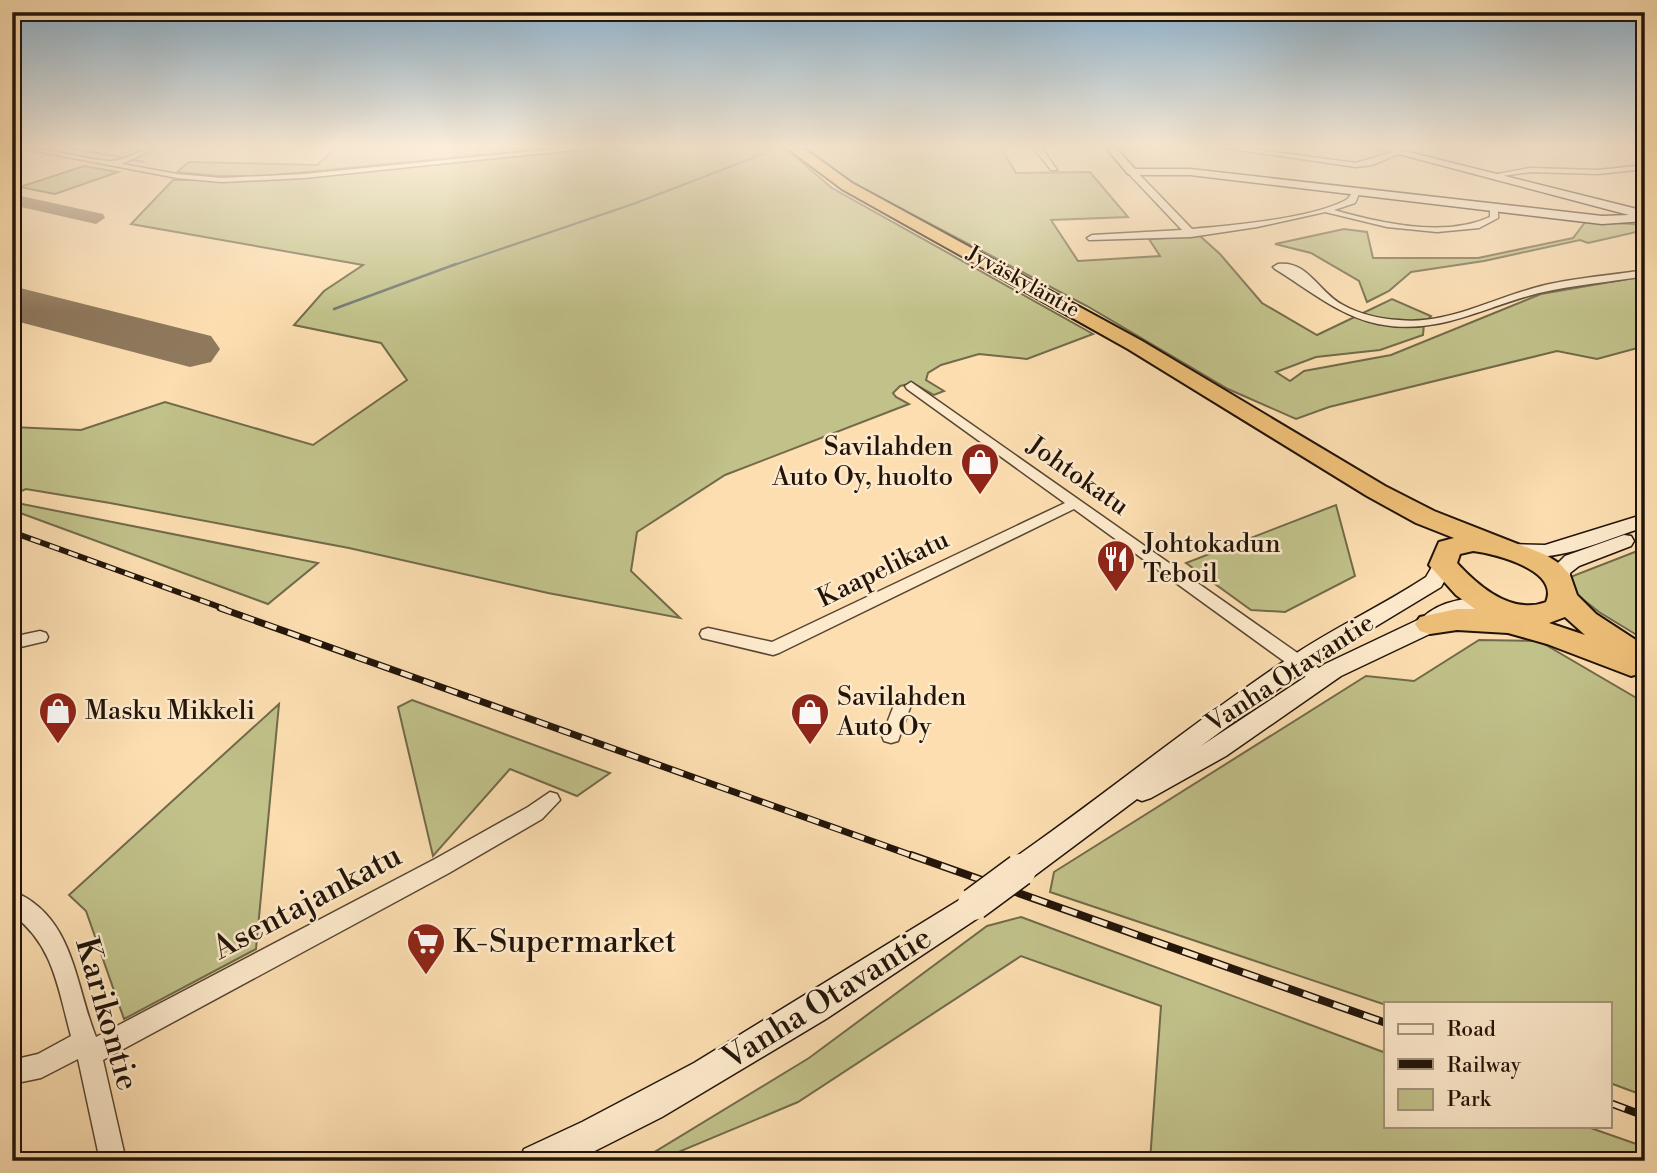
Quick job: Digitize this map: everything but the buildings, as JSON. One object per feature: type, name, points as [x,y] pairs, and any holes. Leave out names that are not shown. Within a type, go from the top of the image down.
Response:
[{"type":"highway","name":"Jyväskyläntie","points":[[877,203],[1135,345],[1425,517],[1542,565],[1561,591]]},
{"type":"highway","name":"Jyväskyläntie","points":[[1253,417],[1406,520],[1434,542],[1458,584],[1492,606],[1526,615]]},
{"type":"highway","points":[[1443,561],[1448,548],[1457,544],[1503,547]]},
{"type":"highway","points":[[1526,615],[1554,611],[1560,605],[1561,591]]},
{"type":"highway","points":[[1561,591],[1586,621],[1640,666]]},
{"type":"highway","points":[[1526,615],[1586,638],[1640,666]]},
{"type":"highway","points":[[1430,624],[1471,618],[1526,625],[1553,632],[1640,666]]},
{"type":"main road","points":[[1455,203],[1602,220],[1645,216]]},
{"type":"main road","points":[[1597,203],[1645,216]]},
{"type":"main road","points":[[1503,547],[1546,552],[1645,520]]},
{"type":"main road","points":[[1561,591],[1560,571],[1572,561],[1645,533]]},
{"type":"main road","name":"Vanha Otavantie","points":[[536,1161],[677,1091],[736,1057],[974,904],[1103,811],[1203,730],[1299,662],[1353,628],[1425,589],[1434,582],[1443,561]]},
{"type":"main road","name":"Vanha Otavantie","points":[[1103,811],[1206,755],[1320,678],[1430,624],[1436,616],[1458,608],[1492,606]]},
{"type":"street","points":[[1161,203],[1191,234]]},
{"type":"street","points":[[1092,238],[1191,234],[1326,210],[1347,203]]},
{"type":"street","points":[[1326,210],[1354,219],[1413,228],[1485,225],[1494,218],[1494,207]]},
{"type":"street","points":[[1314,289],[1354,314],[1378,321],[1430,324],[1538,290],[1645,273]]},
{"type":"street","name":"Johtokatu","points":[[911,386],[1320,678]]},
{"type":"street","name":"Kaapelikatu","points":[[708,634],[773,649],[1074,503]]},
{"type":"street","points":[[12,643],[40,637]]},
{"type":"street","points":[[891,737],[902,705]]},
{"type":"street","name":"Asentajankatu","points":[[12,1072],[41,1066],[87,1047],[442,866],[535,813],[550,800]]},
{"type":"street","name":"Karikontie","points":[[12,901],[49,931],[57,948],[87,1047],[113,1161]]},
{"type":"green space","points":[[151,203],[858,203],[1093,334],[1027,359],[979,354],[941,365],[928,373],[926,380],[944,391],[934,395],[913,383],[900,386],[893,393],[909,404],[725,475],[637,532],[631,571],[680,618],[548,593],[349,548],[110,503],[26,489],[12,495],[12,427],[81,430],[165,402],[313,445],[407,380],[381,343],[294,325],[324,291],[363,265],[131,224]]},
{"type":"green space","points":[[890,203],[1116,203],[1128,217],[1051,220],[1078,261],[1160,256],[1149,239],[1200,236],[1220,254],[1262,303],[1317,335],[1392,299],[1431,316],[1424,324],[1423,335],[1380,350],[1316,357],[1276,372],[1290,381],[1304,371],[1391,355],[1541,294],[1645,276],[1645,346],[1597,359],[1557,351],[1329,407],[1296,419],[1228,389],[1087,306]]},
{"type":"green space","points":[[1586,221],[1645,225],[1645,230],[1588,243],[1580,240],[1484,261],[1411,272],[1389,291],[1367,302],[1359,281],[1311,253],[1275,244],[1344,229],[1367,232],[1373,258],[1478,258],[1573,238]]},
{"type":"green space","points":[[12,502],[318,563],[268,604],[12,510]]},
{"type":"green space","points":[[1336,505],[1355,576],[1285,612],[1251,610],[1186,563]]},
{"type":"green space","points":[[1645,548],[1645,640],[1599,612],[1560,581]]},
{"type":"green space","points":[[1479,640],[1539,641],[1645,703],[1645,1096],[1612,1084],[1612,1002],[1384,1002],[1384,1004],[1050,892],[1054,872],[1366,676],[1414,681]]},
{"type":"green space","points":[[412,700],[610,773],[577,796],[510,769],[433,856],[398,707]]},
{"type":"green space","points":[[279,704],[256,949],[124,1019],[86,911],[69,895]]},
{"type":"green space","points":[[1021,917],[1384,1052],[1384,1128],[1591,1128],[1645,1147],[1645,1161],[1150,1161],[1161,1006],[1021,956],[798,1102],[657,1161],[651,1161],[653,1153],[809,1058],[987,926]]},
{"type":"waterway","points":[[451,266],[636,203]]},
{"type":"waterway","points":[[334,309],[456,264]]},
{"type":"taxiway","points":[[29,203],[96,218]]},
{"type":"runway","points":[[12,303],[190,349]]},
{"type":"railway","points":[[12,532],[225,609]]},
{"type":"railway","points":[[220,608],[916,857]]},
{"type":"railway","points":[[911,855],[1384,1022]]},
{"type":"railway","points":[[1612,1104],[1645,1116]]},
{"type":"place","name":"Savilahden Auto Oy, huolto","points":[[980,496]]},
{"type":"place","name":"Johtokadun Teboil","points":[[1116,593]]},
{"type":"place","name":"Masku Mikkeli","points":[[58,745]]},
{"type":"place","name":"Savilahden Auto Oy","points":[[810,746]]},
{"type":"place","name":"K-Supermarket","points":[[426,976]]}]
